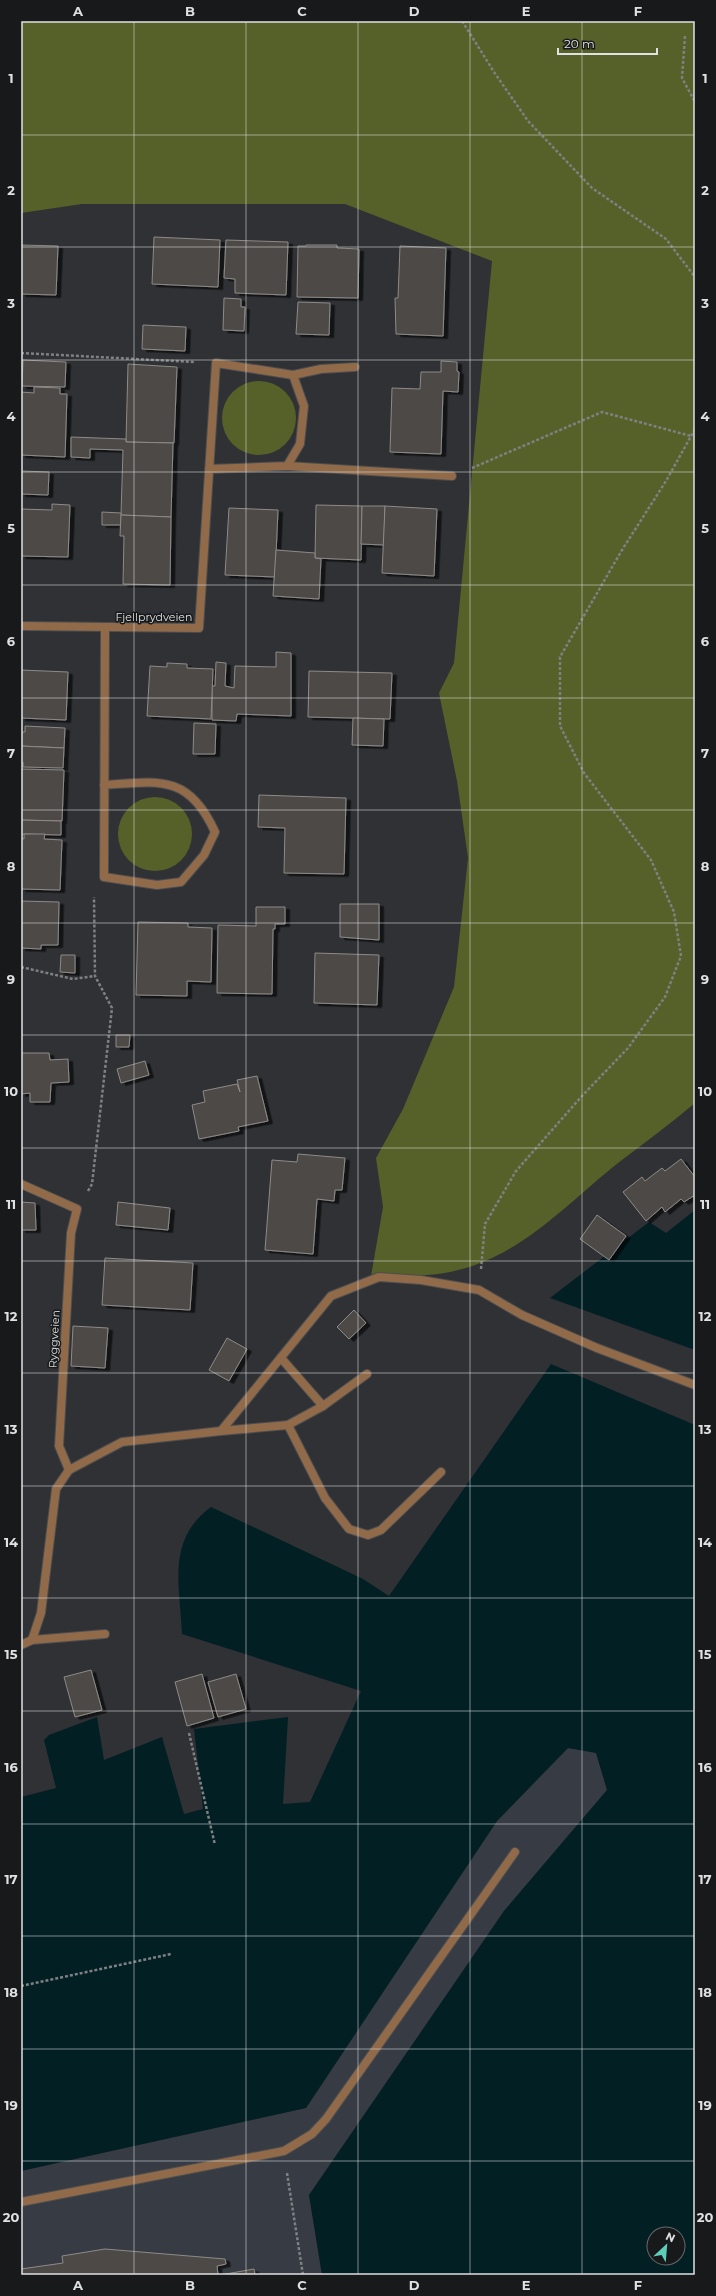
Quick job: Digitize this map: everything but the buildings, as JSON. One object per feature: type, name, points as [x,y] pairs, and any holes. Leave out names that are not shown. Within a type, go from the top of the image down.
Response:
[{"type":"street","points":[[216,363],[293,375],[321,369],[355,367]]},
{"type":"street","name":"Fjellprydveien","points":[[21,626],[199,628],[216,363]]},
{"type":"street","points":[[287,466],[300,444],[304,406],[293,375]]},
{"type":"street","points":[[209,469],[287,466],[452,476]]},
{"type":"street","points":[[104,785],[156,781],[182,789],[206,812],[215,832],[204,855],[181,882],[157,885],[104,877],[104,785],[105,628]]},
{"type":"street","points":[[21,1184],[77,1209]]},
{"type":"street","name":"Ryggveien","points":[[69,1470],[59,1446],[71,1232],[77,1209]]},
{"type":"street","points":[[221,1431],[332,1296],[379,1277],[421,1280],[479,1290],[543,1324],[597,1348],[695,1385]]},
{"type":"street","points":[[281,1358],[323,1406]]},
{"type":"street","points":[[32,1640],[41,1613],[56,1489],[69,1470],[122,1442],[288,1425],[323,1406],[366,1374]]},
{"type":"street","points":[[288,1425],[325,1498],[349,1529],[368,1535],[381,1530],[441,1472]]},
{"type":"street","points":[[21,1645],[32,1640],[105,1634]]},
{"type":"street","points":[[21,2202],[284,2151],[312,2134],[326,2119],[515,1852]]},
{"type":"path","points":[[462,21],[494,72],[528,121],[592,188],[666,239],[695,277]]},
{"type":"path","points":[[685,36],[682,78],[695,102]]},
{"type":"path","points":[[21,353],[216,363]]},
{"type":"path","points":[[452,476],[602,412],[691,436]]},
{"type":"path","points":[[479,1290],[485,1224],[516,1171],[581,1097],[628,1048],[665,997],[681,956],[674,912],[651,860],[584,773],[560,726],[560,657],[622,550],[666,481],[695,429]]},
{"type":"path","points":[[77,1209],[92,1184],[112,1008],[95,976],[94,892],[104,877]]},
{"type":"path","points":[[21,967],[73,979],[95,976]]},
{"type":"path","points":[[189,1733],[214,1845]]},
{"type":"path","points":[[21,1986],[171,1954]]},
{"type":"path","points":[[284,2151],[303,2275]]},
{"type":"shaded area","points":[[568,1748],[596,1752],[607,1790],[504,1911],[309,2195],[322,2275],[21,2275],[21,2171],[306,2108],[497,1821]]},
{"type":"green space","points":[[21,21],[695,21],[695,1103],[598,1179],[540,1228],[498,1255],[475,1265],[450,1272],[431,1275],[371,1276],[383,1207],[376,1158],[403,1109],[454,987],[468,858],[457,781],[439,693],[454,663],[492,261],[345,204],[82,204],[21,213]]},
{"type":"green space","points":[[259,381],[273,384],[285,392],[293,404],[296,418],[293,432],[285,444],[273,452],[259,455],[245,452],[233,444],[225,432],[222,418],[225,404],[233,392],[245,384]]},
{"type":"green space","points":[[148,797],[162,797],[176,803],[186,813],[192,827],[190,848],[186,855],[176,865],[162,871],[148,871],[134,865],[124,855],[118,841],[118,827],[124,813],[134,803]]},
{"type":"water","points":[[695,1210],[695,1350],[550,1298],[649,1222],[666,1233]]},
{"type":"water","points":[[551,1364],[695,1425],[695,2275],[322,2275],[309,2195],[504,1911],[607,1790],[596,1753],[568,1748],[497,1821],[306,2108],[21,2171],[21,1797],[56,1788],[44,1740],[49,1735],[97,1717],[104,1760],[162,1737],[184,1814],[203,1809],[194,1729],[288,1717],[283,1804],[310,1802],[361,1691],[182,1634],[178,1581],[182,1549],[187,1534],[197,1520],[211,1507],[363,1579],[389,1596]]}]
